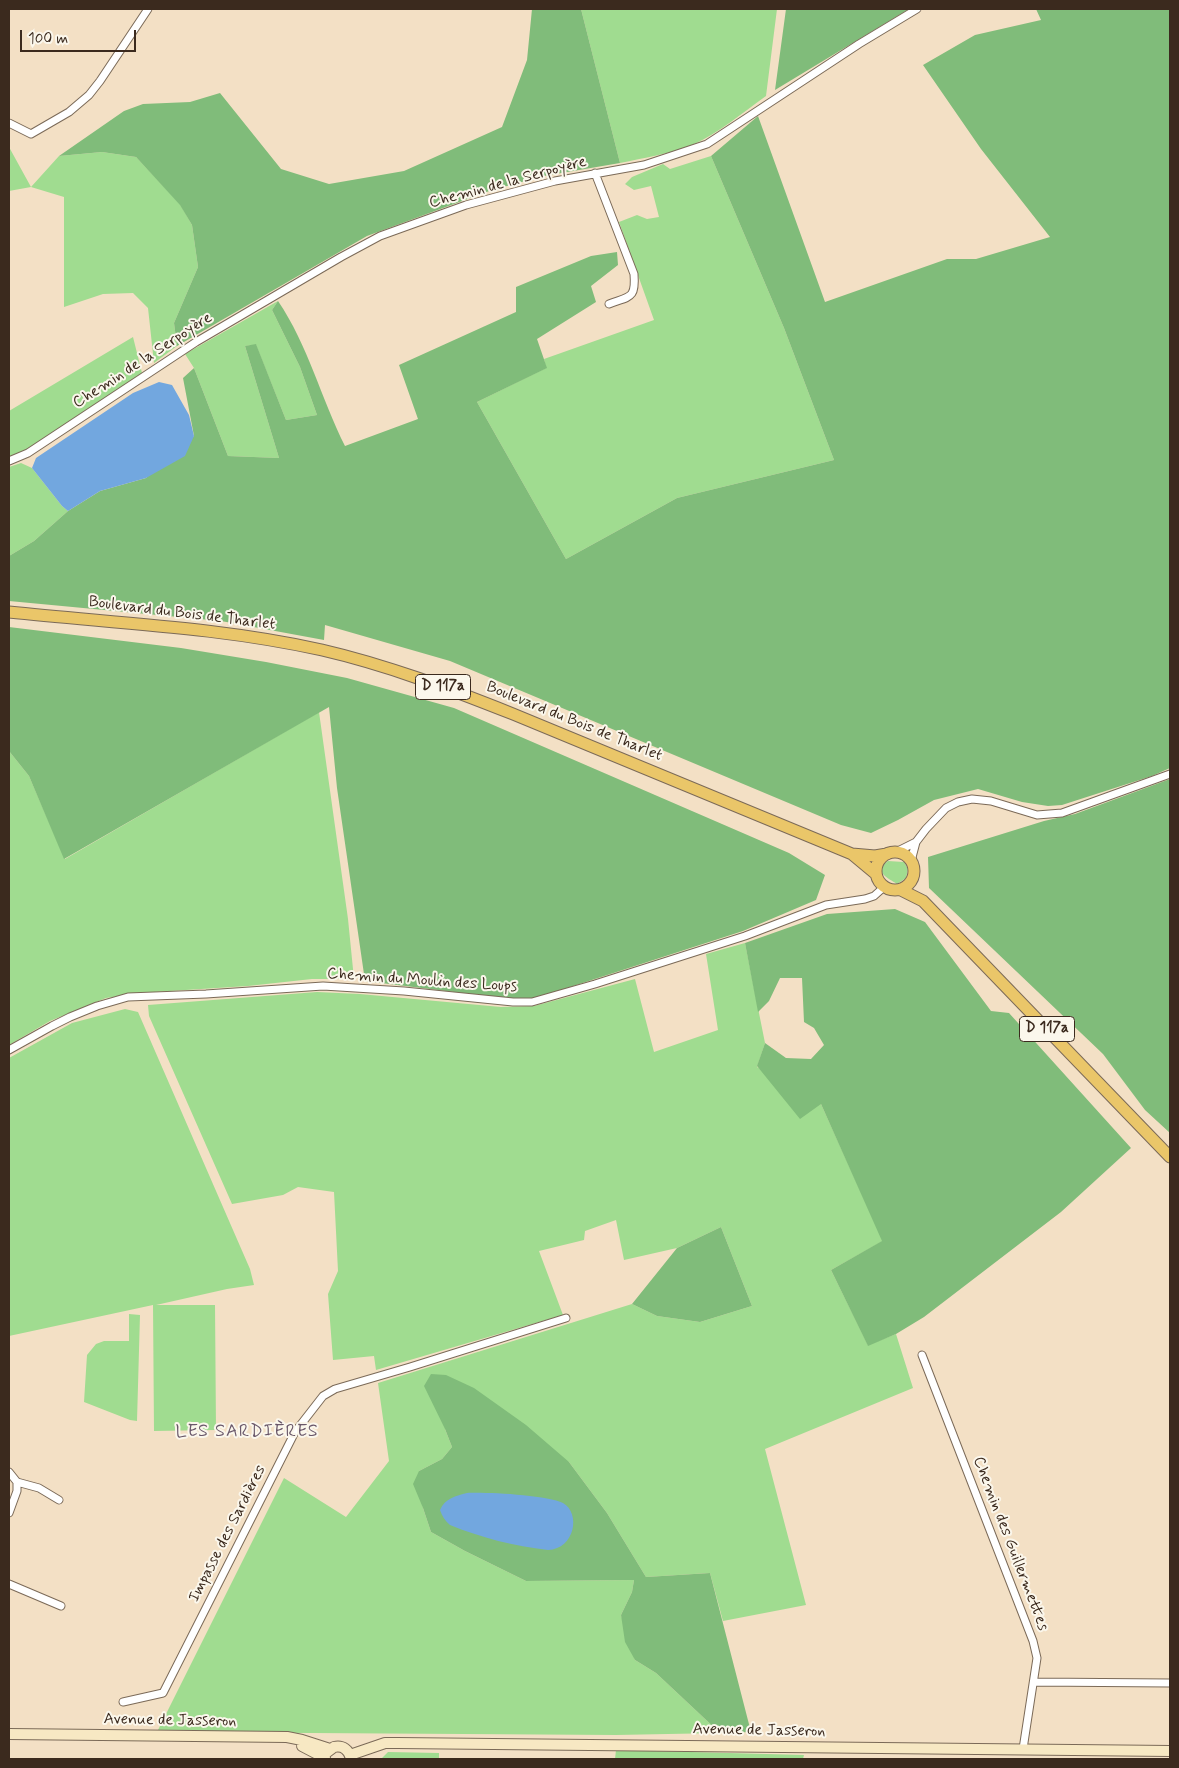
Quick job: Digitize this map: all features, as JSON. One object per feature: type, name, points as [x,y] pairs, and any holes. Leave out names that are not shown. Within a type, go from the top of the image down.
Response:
[{"type":"main road","name":"Boulevard du Bois de Tharlet","points":[[9,612],[241,635],[324,650],[385,667],[505,711],[852,854],[876,874]]},
{"type":"main road","name":"Boulevard du Bois de Tharlet","points":[[852,854],[875,856],[892,853]]},
{"type":"main road","points":[[892,853],[902,854],[911,861],[914,872],[913,878],[906,887],[901,890],[889,890],[884,887],[876,874],[877,865],[880,860],[892,853]]},
{"type":"main road","name":"D 117a","points":[[913,878],[923,901]]},
{"type":"main road","name":"D 117a","points":[[901,890],[923,901],[1170,1157]]},
{"type":"main road","name":"Avenue de Jasseron","points":[[9,1734],[287,1738],[302,1740],[327,1755]]},
{"type":"main road","name":"Avenue de Jasseron","points":[[9,1739],[122,1742],[286,1741],[327,1755]]},
{"type":"main road","name":"Avenue de Jasseron","points":[[351,1757],[385,1743],[1170,1751]]},
{"type":"main road","points":[[327,1755],[338,1746],[342,1747],[351,1757]]},
{"type":"street","points":[[9,123],[31,134],[69,112],[100,81],[148,9]]},
{"type":"street","name":"Chemin de la Serpoyère","points":[[9,461],[28,453],[196,342],[380,236],[466,205],[555,182],[644,165],[707,144],[917,9]]},
{"type":"street","points":[[595,174],[634,274],[635,289],[631,295],[609,304]]},
{"type":"street","points":[[911,861],[916,842],[936,816],[958,802],[972,799],[991,801],[1036,815],[1062,814],[1170,774]]},
{"type":"street","points":[[892,853],[916,842]]},
{"type":"street","name":"Chemin du Moulin des Loups","points":[[9,1050],[52,1026],[97,1006],[128,997],[323,986],[362,987],[513,1002],[532,1002],[595,984],[744,936],[826,905],[865,899],[874,896],[884,887]]},
{"type":"street","name":"Impasse des Sardières","points":[[123,1702],[163,1693],[295,1432],[323,1396],[335,1388],[410,1368],[566,1318]]},
{"type":"street","name":"Chemin des Guillermettes","points":[[922,1355],[1033,1641],[1037,1658],[1023,1749]]},
{"type":"street","points":[[9,1472],[17,1482],[39,1488],[59,1500]]},
{"type":"street","points":[[9,1513],[17,1491],[17,1482]]},
{"type":"street","points":[[9,1584],[61,1606]]},
{"type":"street","points":[[1034,1682],[1170,1684]]},
{"type":"green space","points":[[532,9],[581,9],[620,163],[544,176],[492,190],[367,236],[177,346],[174,323],[198,267],[192,225],[180,205],[136,157],[102,152],[59,156],[124,111],[143,104],[190,102],[220,93],[281,169],[329,184],[404,171],[502,127],[527,60]]},
{"type":"green space","points":[[581,9],[777,9],[766,96],[721,129],[692,145],[620,163]]},
{"type":"green space","points":[[786,9],[909,9],[775,90]]},
{"type":"green space","points":[[1036,9],[1170,9],[1170,768],[1152,776],[1062,805],[1048,806],[1022,802],[978,789],[934,800],[871,833],[841,825],[450,661],[325,625],[324,640],[221,621],[9,601],[9,556],[34,541],[68,511],[100,491],[146,478],[194,436],[183,378],[194,368],[228,456],[279,458],[245,346],[256,344],[286,420],[317,415],[300,367],[272,310],[278,301],[298,335],[345,446],[418,419],[399,365],[516,312],[516,287],[591,256],[617,252],[618,265],[591,286],[596,302],[537,339],[547,368],[477,402],[566,559],[677,498],[834,460],[784,328],[711,156],[758,116],[825,302],[947,259],[976,259],[1050,237],[981,149],[923,65],[975,35],[1041,20]]},
{"type":"green space","points":[[9,147],[31,187],[9,191]]},
{"type":"green space","points":[[102,152],[136,157],[180,204],[192,225],[198,267],[174,323],[177,346],[154,363],[148,308],[133,293],[103,294],[64,307],[64,197],[31,187],[59,156]]},
{"type":"green space","points":[[711,156],[784,328],[834,460],[677,498],[566,559],[477,402],[546,368],[544,359],[654,320],[619,222],[637,215],[647,219],[659,217],[651,186],[634,190],[625,184],[632,177],[663,164],[670,169]]},
{"type":"green space","points":[[278,301],[272,310],[300,367],[317,415],[286,420],[256,345],[245,346],[279,458],[228,456],[194,368],[185,354]]},
{"type":"green space","points":[[133,337],[142,373],[23,452],[9,458],[9,411]]},
{"type":"green space","points":[[21,463],[32,468],[68,511],[34,541],[9,556],[9,467]]},
{"type":"green space","points":[[9,627],[181,648],[266,662],[347,678],[454,708],[789,853],[825,875],[816,900],[743,931],[527,1001],[365,981],[337,788],[329,707],[64,859],[29,776],[9,751]]},
{"type":"green space","points":[[319,712],[348,919],[354,979],[312,979],[248,986],[139,993],[106,998],[50,1021],[9,1045],[9,751],[29,776],[65,859]]},
{"type":"green space","points":[[1170,779],[1170,1133],[1145,1110],[1103,1054],[929,888],[928,857],[1044,821],[1075,814]]},
{"type":"green space","points":[[888,861],[904,862],[908,869],[906,878],[897,884],[886,877],[882,872],[882,868]]},
{"type":"green space","points":[[895,909],[925,922],[991,1011],[1009,1013],[1131,1148],[1061,1212],[924,1317],[896,1334],[868,1346],[831,1270],[882,1241],[821,1104],[800,1119],[757,1066],[765,1043],[786,1058],[811,1059],[824,1045],[814,1028],[804,1022],[802,978],[780,978],[769,1001],[758,1012],[745,943],[827,914]]},
{"type":"green space","points":[[745,943],[765,1043],[757,1067],[821,1104],[883,1241],[831,1270],[868,1345],[896,1334],[913,1388],[765,1449],[806,1605],[723,1621],[710,1573],[646,1577],[607,1513],[569,1462],[445,1429],[452,1447],[442,1459],[419,1471],[423,1508],[431,1532],[465,1551],[526,1581],[634,1580],[632,1592],[621,1615],[635,1660],[656,1673],[720,1733],[616,1735],[157,1732],[284,1478],[346,1517],[389,1461],[378,1383],[632,1304],[657,1316],[700,1322],[752,1306],[721,1227],[677,1248],[624,1260],[616,1220],[585,1231],[584,1240],[539,1251],[563,1315],[376,1370],[374,1356],[333,1360],[328,1294],[338,1271],[334,1192],[298,1187],[283,1195],[232,1204],[149,1016],[148,1005],[317,992],[360,994],[501,1007],[534,1006],[635,979],[654,1052],[718,1030],[706,954]]},
{"type":"green space","points":[[125,1009],[138,1012],[250,1269],[254,1285],[156,1305],[215,1305],[216,1430],[154,1431],[153,1305],[9,1336],[9,1058],[72,1023]]},
{"type":"green space","points":[[721,1227],[752,1306],[700,1322],[657,1316],[632,1304],[677,1248]]},
{"type":"green space","points":[[129,1314],[140,1315],[137,1421],[84,1402],[87,1355],[96,1344],[104,1341],[129,1341]]},
{"type":"green space","points":[[431,1374],[446,1375],[474,1388],[526,1425],[569,1462],[607,1513],[646,1577],[710,1573],[751,1732],[720,1733],[656,1673],[635,1660],[625,1642],[621,1615],[632,1592],[634,1580],[526,1581],[431,1532],[413,1484],[419,1471],[442,1459],[452,1447],[424,1386]]},
{"type":"green space","points":[[616,1750],[804,1755],[803,1759],[615,1759]]},
{"type":"green space","points":[[388,1752],[439,1753],[439,1759],[381,1759]]},
{"type":"water","points":[[159,382],[172,385],[189,415],[194,436],[185,456],[146,478],[100,491],[68,511],[32,468],[36,458],[133,393]]},
{"type":"water","points":[[467,1493],[531,1496],[555,1500],[569,1508],[572,1514],[572,1530],[564,1544],[548,1550],[498,1541],[462,1530],[450,1525],[440,1510],[448,1500]]},
{"type":"district","name":"LES SARDIÈRES","points":[[247,1432]]}]
